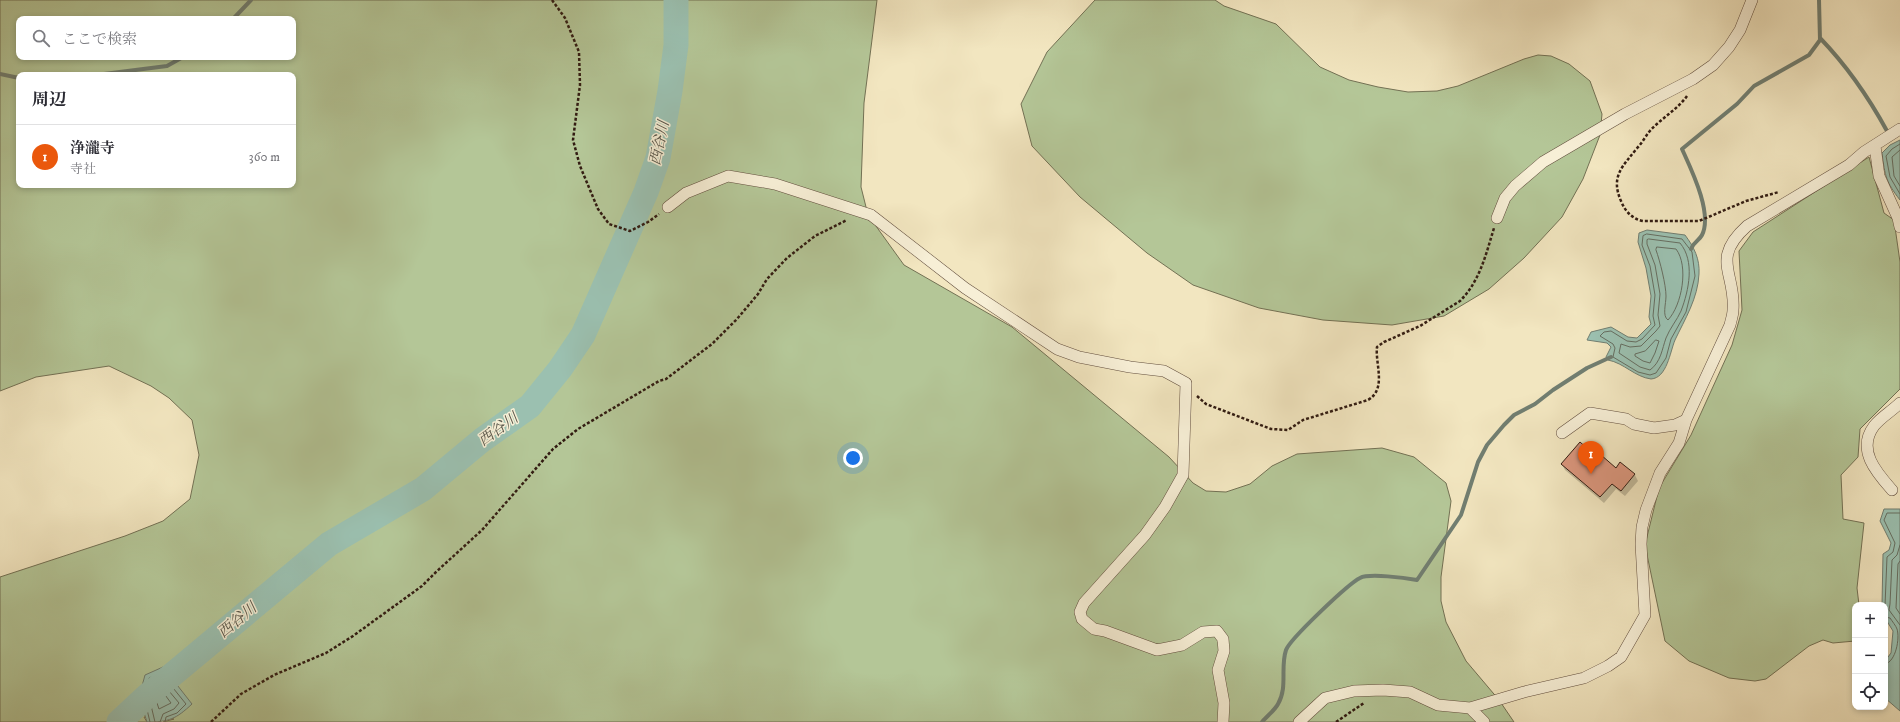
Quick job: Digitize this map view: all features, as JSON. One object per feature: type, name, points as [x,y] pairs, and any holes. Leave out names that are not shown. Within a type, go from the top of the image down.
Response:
[{"type":"street","points":[[1498,218],[1505,198],[1515,186],[1543,162],[1625,114],[1693,79],[1713,65],[1730,47],[1740,30],[1752,0]]},
{"type":"street","points":[[1299,722],[1325,698],[1354,691],[1383,690],[1410,692],[1438,705],[1470,708],[1524,692],[1584,678],[1608,666],[1621,657],[1645,615],[1641,544],[1642,527],[1646,510],[1660,473],[1679,443],[1686,420],[1730,325],[1734,311],[1726,259],[1730,248],[1738,235],[1759,218],[1783,206],[1850,165],[1900,129]]},
{"type":"street","points":[[1875,146],[1879,176],[1898,218],[1900,227]]},
{"type":"street","points":[[668,207],[686,193],[728,176],[775,184],[871,214],[965,288],[1057,349],[1086,358],[1130,367],[1164,371],[1186,383],[1183,475],[1165,507],[1146,535],[1084,603],[1080,612],[1082,619],[1094,629],[1105,631],[1157,650],[1182,646],[1204,632],[1217,631],[1223,639],[1224,651],[1218,670],[1224,702],[1223,722]]},
{"type":"street","points":[[1892,490],[1872,465],[1868,446],[1873,427],[1900,403]]},
{"type":"street","points":[[1562,433],[1590,413],[1626,419],[1634,424],[1654,428],[1675,425],[1686,420]]},
{"type":"street","points":[[1470,708],[1484,722]]},
{"type":"path","points":[[552,0],[566,18],[579,52],[580,85],[573,140],[580,166],[598,209],[609,224],[630,231],[648,222],[668,207]]},
{"type":"path","points":[[1693,79],[1690,92],[1685,99],[1649,133],[1639,147],[1622,164],[1617,186],[1618,195],[1625,209],[1635,219],[1664,222],[1690,222],[1703,220],[1746,201],[1785,189]]},
{"type":"path","points":[[211,722],[241,694],[274,675],[326,653],[353,636],[422,586],[482,530],[553,450],[578,430],[659,381],[666,379],[712,344],[758,294],[767,279],[787,258],[815,236],[864,212]]},
{"type":"path","points":[[1186,383],[1206,404],[1271,429],[1282,430],[1292,428],[1303,420],[1368,400],[1374,395],[1378,385],[1377,347],[1384,342],[1420,326],[1466,296],[1477,280],[1498,218]]},
{"type":"path","points":[[1336,722],[1383,690]]},
{"type":"shaded area","points":[[0,0],[877,0],[864,103],[861,187],[868,215],[904,265],[1012,327],[1169,457],[1193,483],[1206,491],[1226,492],[1250,484],[1272,466],[1297,454],[1382,448],[1414,457],[1446,483],[1451,501],[1441,577],[1441,601],[1446,622],[1466,661],[1499,700],[1514,722],[163,722],[174,719],[144,717],[147,722],[0,722],[0,577],[125,536],[163,521],[190,499],[199,455],[192,420],[169,398],[151,386],[109,366],[36,377],[0,391]]},
{"type":"shaded area","points":[[1095,0],[1215,0],[1224,6],[1276,24],[1320,67],[1349,80],[1408,92],[1437,91],[1458,86],[1524,59],[1538,55],[1551,56],[1569,64],[1590,81],[1602,114],[1600,135],[1583,179],[1562,217],[1524,258],[1489,289],[1444,316],[1392,325],[1323,320],[1259,308],[1193,285],[1147,253],[1080,197],[1032,146],[1021,104],[1047,52]]},
{"type":"shaded area","points":[[1869,157],[1884,213],[1894,220],[1900,262],[1900,389],[1860,429],[1858,457],[1841,475],[1843,519],[1864,523],[1857,588],[1859,602],[1852,602],[1852,641],[1833,643],[1823,640],[1809,646],[1766,679],[1755,681],[1729,678],[1689,661],[1665,641],[1645,545],[1659,488],[1691,435],[1732,345],[1742,310],[1739,251],[1753,232]]},
{"type":"water","points":[[1900,140],[1900,200],[1887,178],[1882,153],[1890,145]]},
{"type":"water","points":[[1647,230],[1685,235],[1696,253],[1699,269],[1698,283],[1694,300],[1675,340],[1667,364],[1661,374],[1656,378],[1651,379],[1640,376],[1619,364],[1608,360],[1606,357],[1611,347],[1607,343],[1587,340],[1591,332],[1611,327],[1628,337],[1637,338],[1651,324],[1649,317],[1651,296],[1646,268],[1638,242],[1639,233]]},
{"type":"water","points":[[1884,509],[1900,509],[1900,711],[1888,701],[1888,657],[1891,653],[1893,631],[1888,623],[1888,602],[1882,602],[1883,554],[1889,550],[1891,543],[1880,521]]},
{"type":"water","points":[[163,667],[192,704],[172,719],[147,722],[139,697],[145,675]]},
{"type":"building","points":[[1580,442],[1590,451],[1593,448],[1616,468],[1620,462],[1635,474],[1621,491],[1612,484],[1600,497],[1561,464]]},
{"type":"waterway","points":[[236,16],[251,0]]},
{"type":"waterway","name":"西谷川","points":[[119,722],[148,695],[329,544],[423,489],[482,440],[530,406],[560,369],[583,335],[646,192],[658,158],[670,91],[676,45],[676,0]]},
{"type":"waterway","points":[[1691,249],[1702,235],[1705,226],[1705,215],[1700,191],[1682,149],[1737,104],[1754,86],[1809,55],[1820,40],[1819,0]]},
{"type":"waterway","points":[[1820,38],[1857,83],[1873,106],[1887,131]]},
{"type":"waterway","points":[[120,72],[167,66],[178,60]]},
{"type":"waterway","points":[[0,74],[16,77]]},
{"type":"waterway","points":[[1262,722],[1275,708],[1281,698],[1283,691],[1284,657],[1286,650],[1308,624],[1344,590],[1360,578],[1379,576],[1417,580],[1461,515],[1478,462],[1487,445],[1504,425],[1514,415],[1535,404],[1553,390],[1587,368],[1611,357]]},
{"type":"place","name":"浄瀧寺","points":[[1591,474]]}]
